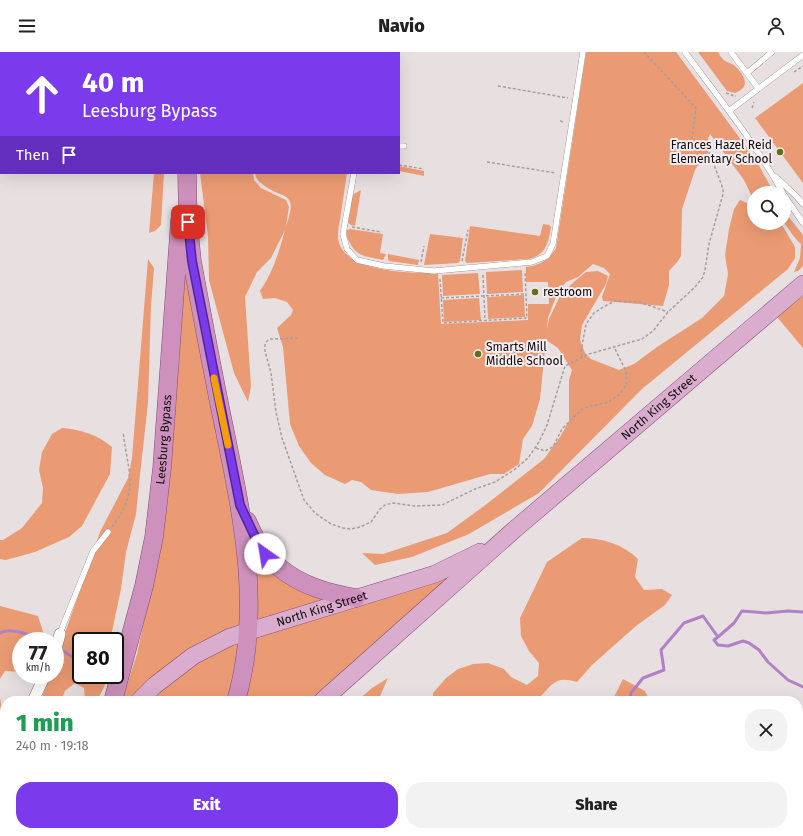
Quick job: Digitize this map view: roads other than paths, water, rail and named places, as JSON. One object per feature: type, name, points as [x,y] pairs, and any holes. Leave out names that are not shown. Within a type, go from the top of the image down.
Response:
[{"type":"highway","name":"Leesburg Bypass","points":[[114,696],[144,586],[154,537],[162,468],[184,174]]},
{"type":"highway","points":[[187,174],[188,222],[192,261],[240,505],[247,563],[250,599],[248,631],[237,696]]},
{"type":"highway","points":[[240,505],[265,554],[286,573],[306,585],[317,589],[356,598]]},
{"type":"main road","name":"North King Street","points":[[328,696],[514,530],[803,284]]},
{"type":"main road","name":"North King Street","points":[[144,696],[154,686],[193,656],[212,645],[248,631],[435,574],[482,552],[514,530]]},
{"type":"street","points":[[35,696],[41,684]]},
{"type":"lane","points":[[354,174],[343,234],[347,249],[357,260],[384,266],[439,271],[532,262],[547,256],[554,244],[583,52]]},
{"type":"lane","points":[[685,52],[729,111],[773,175],[779,186]]},
{"type":"lane","points":[[731,52],[758,88]]},
{"type":"lane","points":[[746,72],[772,52]]},
{"type":"lane","points":[[729,111],[803,55]]},
{"type":"lane","points":[[773,175],[803,204]]},
{"type":"lane","points":[[791,206],[803,223]]},
{"type":"lane","points":[[61,632],[93,551],[108,532]]},
{"type":"waterway","points":[[631,696],[631,693],[643,678],[664,670],[661,650],[684,623],[703,616],[718,637],[734,623],[742,611],[766,613],[788,611],[803,612]]},
{"type":"waterway","points":[[0,633],[5,631],[19,632]]},
{"type":"waterway","points":[[718,637],[714,640],[718,645],[728,646],[743,641],[749,643],[759,650],[768,662],[788,680],[803,687]]},
{"type":"waterway","points":[[64,652],[72,657]]},
{"type":"place","name":"Frances Hazel Reid Elementary School","points":[[780,152]]},
{"type":"place","name":"restroom","points":[[535,292]]},
{"type":"place","name":"Smarts Mill Middle School","points":[[478,354]]}]
